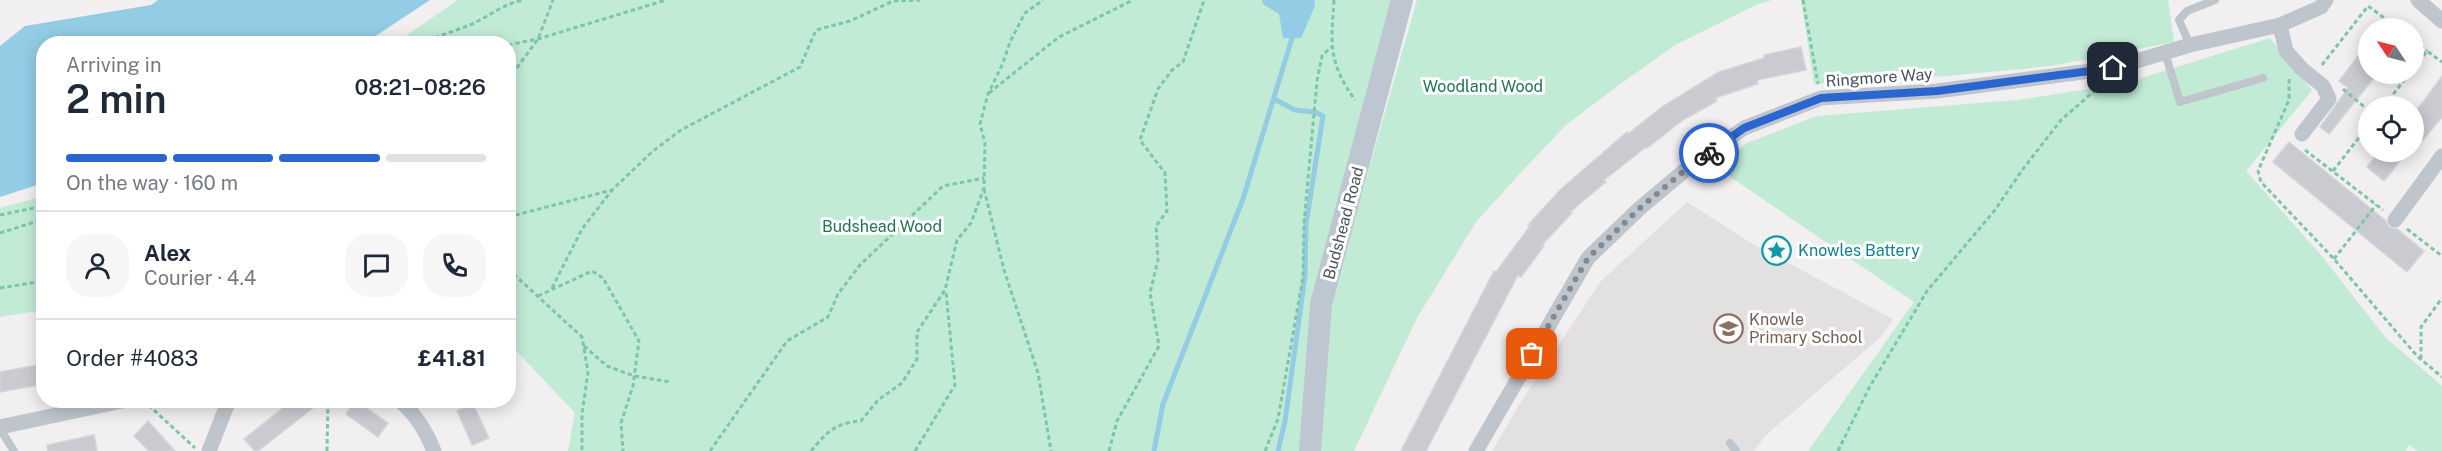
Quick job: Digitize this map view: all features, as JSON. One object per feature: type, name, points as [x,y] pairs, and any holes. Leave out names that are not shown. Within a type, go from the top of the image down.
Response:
[{"type":"street","name":"Budshead Road","points":[[1310,451],[1321,304],[1402,0]]},
{"type":"street","name":"Ringmore Way","points":[[1476,451],[1588,258],[1640,208],[1684,171],[1744,128],[1821,98],[1937,91],[2113,68],[2190,45],[2280,25],[2321,7],[2326,0]]},
{"type":"street","points":[[2418,0],[2442,21]]},
{"type":"street","points":[[2280,25],[2286,51],[2323,86],[2329,99],[2302,134]]},
{"type":"street","points":[[2395,220],[2442,156]]},
{"type":"street","points":[[0,428],[91,408]]},
{"type":"street","points":[[209,451],[226,408]]},
{"type":"street","points":[[406,408],[425,430],[434,451]]},
{"type":"lane","points":[[2190,45],[2179,20],[2187,11],[2215,0]]},
{"type":"lane","points":[[2165,52],[2180,102],[2263,78]]},
{"type":"lane","points":[[0,428],[15,451]]},
{"type":"lane","points":[[1730,443],[1736,451]]},
{"type":"path","points":[[444,36],[496,10],[508,7],[517,0],[524,0]]},
{"type":"path","points":[[516,69],[538,39],[553,0]]},
{"type":"path","points":[[516,43],[538,39],[666,0]]},
{"type":"path","points":[[551,290],[582,229],[612,190],[653,151],[681,130],[800,68],[816,30],[850,21],[893,1],[920,0]]},
{"type":"path","points":[[1043,0],[1025,13],[1010,42],[988,94],[980,124],[985,144],[984,188],[1004,270],[1038,373],[1051,451]]},
{"type":"path","points":[[988,94],[1059,37],[1133,0]]},
{"type":"path","points":[[1109,451],[1117,421],[1159,346],[1150,293],[1158,260],[1156,226],[1167,211],[1166,172],[1140,140],[1158,88],[1172,70],[1183,62],[1204,0]]},
{"type":"path","points":[[1334,0],[1331,47],[1333,61],[1340,79],[1371,120]]},
{"type":"path","points":[[1803,0],[1821,98]]},
{"type":"path","points":[[2359,18],[2368,6],[2384,18]]},
{"type":"path","points":[[2312,78],[2358,19]]},
{"type":"path","points":[[1265,451],[1278,419],[1303,277],[1304,223],[1317,81],[1322,56],[1331,47]]},
{"type":"path","points":[[2424,48],[2442,63]]},
{"type":"path","points":[[2424,55],[2427,51]]},
{"type":"path","points":[[1838,451],[1869,388],[1927,291],[1995,210],[2061,120],[2124,65]]},
{"type":"path","points":[[2289,78],[2289,100],[2258,171],[2261,182],[2334,259],[2421,359],[2442,377]]},
{"type":"path","points":[[2392,96],[2401,84]]},
{"type":"path","points":[[2302,134],[2295,142],[2442,256]]},
{"type":"path","points":[[2333,171],[2358,139]]},
{"type":"path","points":[[710,451],[787,341],[828,317],[838,294],[860,265],[943,186],[984,178]]},
{"type":"path","points":[[915,451],[955,385],[945,290],[957,240],[971,223],[984,188]]},
{"type":"path","points":[[516,215],[612,190]]},
{"type":"path","points":[[2334,259],[2376,205]]},
{"type":"path","points":[[0,215],[36,208]]},
{"type":"path","points":[[0,233],[36,222]]},
{"type":"path","points":[[538,296],[592,271],[603,278],[639,341],[634,376],[621,423],[623,451]]},
{"type":"path","points":[[516,276],[582,337],[588,372],[582,414],[582,451]]},
{"type":"path","points":[[0,288],[36,281]]},
{"type":"path","points":[[811,451],[826,434],[842,423],[861,421],[878,400],[902,383],[916,359],[917,332],[945,290]]},
{"type":"path","points":[[2421,359],[2421,327],[2442,298]]},
{"type":"path","points":[[583,345],[607,366],[634,376],[671,382]]},
{"type":"path","points":[[152,408],[199,451]]},
{"type":"path","points":[[327,451],[328,408]]},
{"type":"shaded area","name":"Knowle Primary School","points":[[1687,202],[1751,243],[1893,319],[1881,337],[1766,435],[1754,451],[1492,451],[1519,405],[1601,281]]},
{"type":"green space","name":"Budshead Wood","points":[[458,0],[1392,0],[1364,101],[1304,451],[568,451],[575,413],[516,350],[516,36],[406,36]]},
{"type":"green space","name":"Woodland Wood","points":[[1417,0],[1772,0],[1758,4],[1675,45],[1566,125],[1476,222],[1417,318],[1354,451],[1317,451],[1332,298]]},
{"type":"green space","points":[[1801,0],[2168,0],[2174,42],[2051,66],[1947,76],[1814,84]]},
{"type":"green space","points":[[2270,38],[2312,90],[2246,171],[2321,255],[2385,337],[2442,386],[2442,451],[2418,451],[2409,445],[2405,451],[1808,451],[1914,302],[1717,168],[1747,143],[1817,116],[2017,100],[2122,84]]},
{"type":"green space","points":[[36,198],[36,311],[0,317],[0,208]]},
{"type":"water","points":[[158,0],[430,0],[376,36],[36,36],[36,185],[0,197],[0,46],[25,26],[151,5]]},
{"type":"water","points":[[1262,0],[1314,0],[1315,6],[1301,38],[1283,38],[1279,14],[1263,4]]},
{"type":"building","points":[[1801,47],[1806,70],[1757,80],[1758,84],[1715,98],[1717,101],[1683,120],[1604,180],[1606,182],[1570,212],[1572,213],[1542,245],[1544,246],[1521,277],[1518,275],[1426,451],[1401,451],[1494,271],[1496,272],[1530,226],[1528,225],[1561,189],[1627,132],[1628,134],[1663,106],[1719,72],[1764,58],[1764,55]]},
{"type":"building","points":[[2358,56],[2358,84],[2369,84],[2329,134],[2320,127],[2348,88],[2339,81]]},
{"type":"building","points":[[2442,76],[2442,117],[2424,139],[2424,100]]},
{"type":"building","points":[[2289,142],[2385,220],[2389,227],[2397,229],[2424,251],[2407,272],[2273,162]]},
{"type":"building","points":[[2371,162],[2399,162],[2384,181],[2367,167]]},
{"type":"building","points":[[36,365],[36,385],[0,392],[0,372]]},
{"type":"building","points":[[283,408],[313,408],[258,451],[255,451],[244,439]]},
{"type":"building","points":[[350,408],[366,408],[388,423],[378,437],[346,414]]},
{"type":"building","points":[[464,408],[475,408],[489,438],[472,445],[457,411]]},
{"type":"building","points":[[148,421],[175,451],[149,451],[134,436]]},
{"type":"building","points":[[94,435],[97,451],[48,451],[47,445]]},
{"type":"waterway","points":[[1154,451],[1163,404],[1243,199],[1292,38]]},
{"type":"waterway","points":[[1274,99],[1295,110],[1315,112],[1323,116],[1306,224],[1305,276],[1285,421],[1278,451]]},
{"type":"way so far","points":[[1532,354],[1588,258],[1640,208],[1709,153]]},
{"type":"place","name":"Knowles Battery","points":[[1777,250]]},
{"type":"place","name":"Knowle Primary School","points":[[1728,328]]},
{"type":"route","points":[[1709,153],[1744,128],[1821,98],[1937,91],[2113,68]]}]
